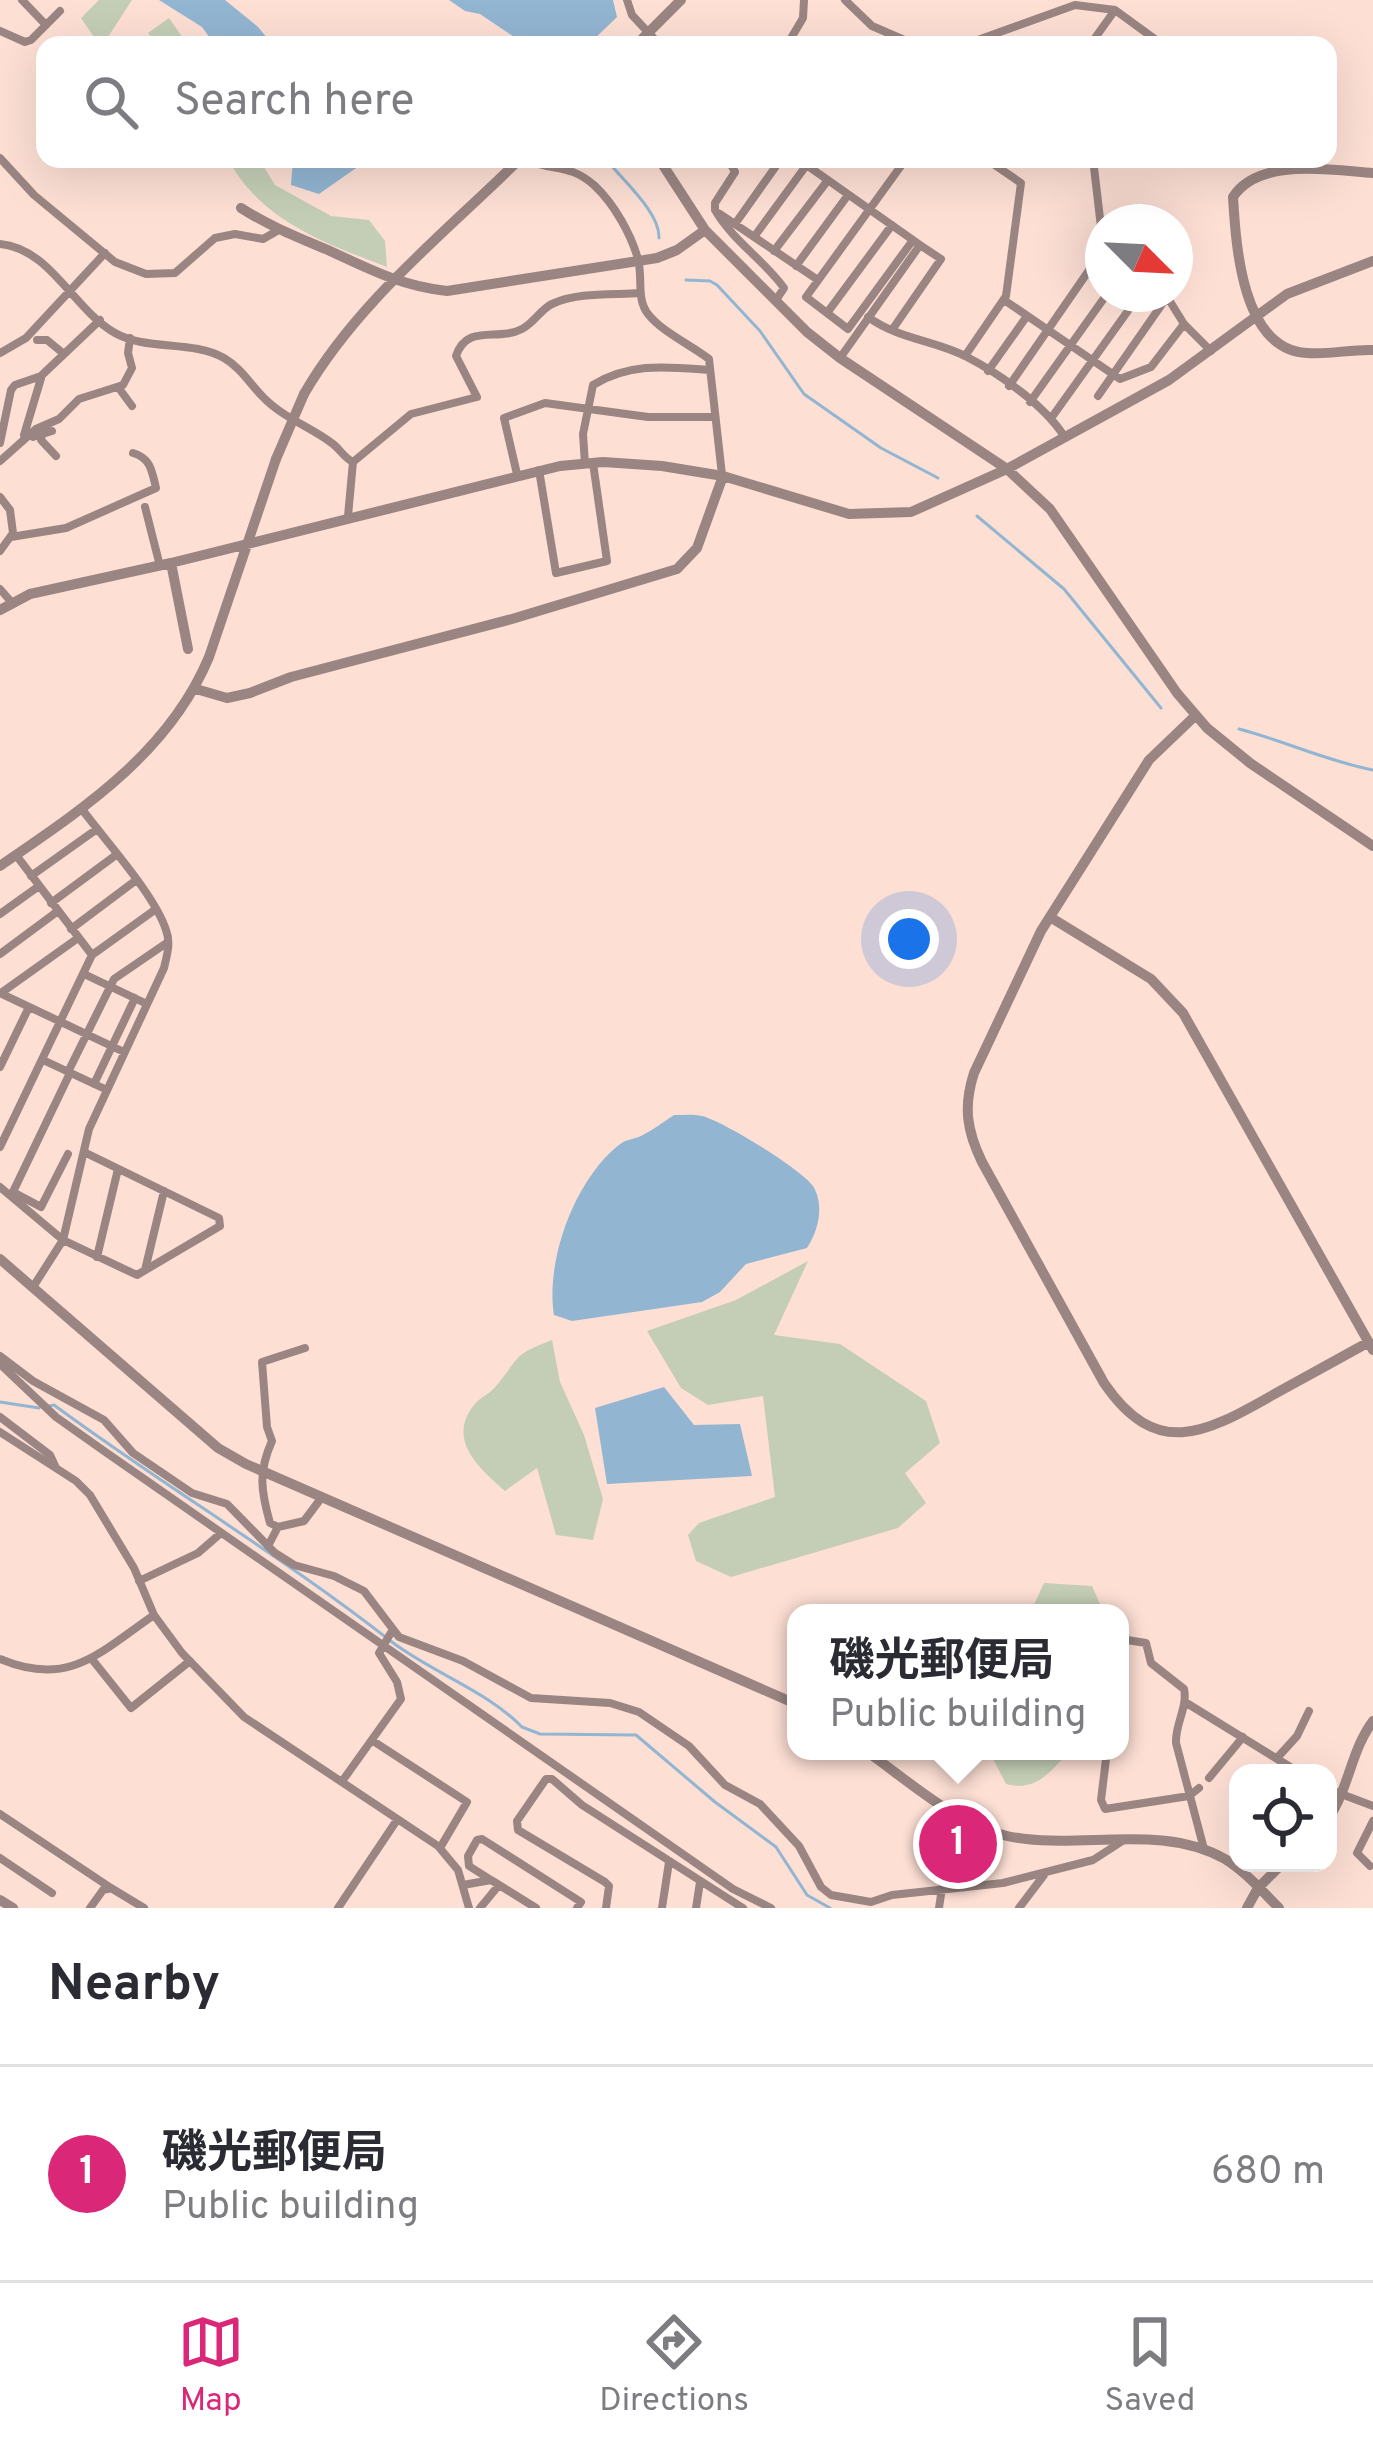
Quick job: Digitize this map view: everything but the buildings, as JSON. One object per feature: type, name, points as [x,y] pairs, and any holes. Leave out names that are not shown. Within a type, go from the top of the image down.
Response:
[{"type":"street","points":[[22,0],[46,26]]},
{"type":"street","points":[[627,0],[632,15],[652,36]]},
{"type":"street","points":[[644,36],[682,0]]},
{"type":"street","points":[[792,36],[802,18],[804,0]]},
{"type":"street","points":[[845,0],[872,26],[895,36]]},
{"type":"street","points":[[989,36],[1075,5],[1115,10],[1151,36]]},
{"type":"street","points":[[1096,36],[1115,10]]},
{"type":"street","points":[[38,36],[60,11]]},
{"type":"street","points":[[0,32],[25,42],[36,37]]},
{"type":"street","points":[[0,158],[34,195],[135,272],[176,273],[215,238],[235,234],[263,239],[277,231]]},
{"type":"street","points":[[1337,167],[1373,172]]},
{"type":"street","points":[[0,866],[81,808],[155,745],[196,689],[276,459],[304,394],[347,333],[394,281],[514,168]]},
{"type":"street","points":[[196,689],[227,698],[250,693],[291,677],[512,619],[677,569],[697,548],[723,476],[710,358],[646,314],[638,261],[619,218],[598,189],[577,172],[554,168]]},
{"type":"street","points":[[665,168],[705,230],[775,301],[840,358],[1007,469],[1051,509],[1196,715],[1250,764],[1373,846]]},
{"type":"street","points":[[733,168],[715,210],[766,271],[782,282],[784,288],[775,301]]},
{"type":"street","points":[[734,224],[774,168]]},
{"type":"street","points":[[754,237],[800,168]]},
{"type":"street","points":[[813,168],[941,259],[891,330]]},
{"type":"street","points":[[898,168],[806,297],[848,328],[916,242]]},
{"type":"street","points":[[965,356],[1004,300],[1021,183],[999,168]]},
{"type":"street","points":[[1094,168],[1098,204]]},
{"type":"street","points":[[1295,168],[1242,182],[1233,196],[1255,316],[1268,337],[1305,354],[1373,350]]},
{"type":"street","points":[[774,251],[828,180]]},
{"type":"street","points":[[796,266],[848,195]]},
{"type":"street","points":[[241,208],[277,231],[394,281],[447,291],[638,261],[677,250],[705,230]]},
{"type":"street","points":[[715,210],[818,280]]},
{"type":"street","points":[[827,313],[892,225]]},
{"type":"street","points":[[840,358],[916,242]]},
{"type":"street","points":[[0,244],[25,249],[116,334],[209,351],[236,366],[266,400],[353,462]]},
{"type":"street","points":[[0,352],[26,338],[105,253]]},
{"type":"street","points":[[0,610],[30,594],[165,565],[517,474],[589,463],[662,466],[723,476],[849,514],[882,515],[928,506],[1007,469],[1169,380],[1288,295],[1373,261]]},
{"type":"street","points":[[1009,386],[1085,274]]},
{"type":"street","points":[[348,516],[353,462],[411,414],[477,397],[456,356],[460,344],[472,335],[524,328],[551,304],[640,293]]},
{"type":"street","points":[[1004,300],[1120,380],[1151,367],[1184,324]]},
{"type":"street","points":[[1030,401],[1094,312]]},
{"type":"street","points":[[1052,417],[1127,312]]},
{"type":"street","points":[[1099,395],[1155,312]]},
{"type":"street","points":[[1176,312],[1211,350]]},
{"type":"street","points":[[988,371],[1027,316]]},
{"type":"street","points":[[868,317],[965,356],[1052,417],[1064,436]]},
{"type":"street","points":[[20,441],[42,376],[100,320]]},
{"type":"street","points":[[0,460],[20,441],[59,419],[79,399],[118,387],[132,368],[130,338]]},
{"type":"street","points":[[37,340],[47,340],[64,354]]},
{"type":"street","points":[[538,470],[556,573],[607,561],[589,463],[587,410],[593,385],[613,373],[649,366],[710,370]]},
{"type":"street","points":[[0,442],[11,390],[42,376]]},
{"type":"street","points":[[118,387],[132,406]]},
{"type":"street","points":[[517,474],[504,418],[545,403],[648,417],[714,417]]},
{"type":"street","points":[[20,441],[47,432],[44,444],[56,456]]},
{"type":"street","points":[[11,537],[66,528],[156,488],[150,465],[143,455],[133,453]]},
{"type":"street","points":[[0,497],[10,510],[11,537],[0,551]]},
{"type":"street","points":[[145,507],[188,649]]},
{"type":"street","points":[[0,589],[13,604]]},
{"type":"street","points":[[1050,917],[1151,979],[1183,1013],[1371,1346],[1198,1432],[1168,1432],[1145,1425],[1118,1403],[982,1162],[967,1126],[974,1073],[1050,917],[1149,760],[1196,715]]},
{"type":"street","points":[[33,1287],[63,1240],[105,1089],[164,968],[168,942],[156,909],[81,808]]},
{"type":"street","points":[[31,876],[97,829]]},
{"type":"street","points":[[16,855],[92,956]]},
{"type":"street","points":[[0,954],[116,855]]},
{"type":"street","points":[[124,1052],[0,994],[135,881]]},
{"type":"street","points":[[0,914],[39,886]]},
{"type":"street","points":[[1,1142],[92,956],[156,909]]},
{"type":"street","points":[[12,1194],[114,979],[168,942]]},
{"type":"street","points":[[84,974],[147,1004]]},
{"type":"street","points":[[94,1084],[135,998]]},
{"type":"street","points":[[0,1067],[29,1007]]},
{"type":"street","points":[[43,1060],[105,1089]]},
{"type":"street","points":[[12,1194],[63,1240],[137,1275],[220,1226],[219,1217],[84,1152]]},
{"type":"street","points":[[0,1186],[41,1208],[68,1154]]},
{"type":"street","points":[[97,1257],[118,1169]]},
{"type":"street","points":[[145,1270],[164,1191]]},
{"type":"street","points":[[0,1259],[218,1448],[787,1701]]},
{"type":"street","points":[[305,1348],[262,1362],[272,1441],[260,1482],[270,1523],[278,1527],[304,1521],[322,1497]]},
{"type":"street","points":[[0,1360],[56,1417],[733,1889],[771,1908]]},
{"type":"street","points":[[0,1360],[104,1420],[133,1454],[192,1493],[227,1504],[268,1546],[294,1564],[364,1591],[392,1631],[532,1698],[610,1703],[639,1712],[689,1746],[725,1785],[760,1804],[799,1846],[821,1887],[831,1894],[871,1902],[1045,1874],[1093,1860],[1124,1840]]},
{"type":"street","points":[[0,1417],[50,1455],[57,1469]]},
{"type":"street","points":[[0,1432],[90,1495],[140,1581],[154,1616],[244,1717],[440,1848],[458,1870],[469,1908]]},
{"type":"street","points":[[268,1546],[278,1527]]},
{"type":"street","points":[[140,1581],[198,1553],[221,1533]]},
{"type":"street","points":[[0,1659],[52,1672],[69,1670],[154,1616]]},
{"type":"street","points":[[343,1780],[401,1699],[397,1682],[381,1661],[382,1644],[392,1631]]},
{"type":"street","points":[[1129,1640],[1146,1643],[1151,1664],[1184,1689],[1185,1702],[1175,1728],[1205,1850]]},
{"type":"street","points":[[91,1658],[131,1708],[190,1660]]},
{"type":"street","points":[[1185,1702],[1286,1764]]},
{"type":"street","points":[[1277,1758],[1297,1736],[1309,1711]]},
{"type":"street","points":[[1337,1804],[1373,1721]]},
{"type":"street","points":[[1209,1778],[1243,1737]]},
{"type":"street","points":[[373,1742],[467,1802],[440,1848]]},
{"type":"street","points":[[879,1760],[954,1813],[999,1833],[1177,1843],[1205,1850],[1235,1866],[1279,1908]]},
{"type":"street","points":[[1106,1760],[1101,1800],[1106,1809],[1189,1796],[1199,1788]]},
{"type":"street","points":[[606,1908],[609,1886],[605,1882],[518,1830],[517,1822],[546,1779],[743,1908]]},
{"type":"street","points":[[1337,1793],[1373,1806]]},
{"type":"street","points":[[0,1814],[144,1908]]},
{"type":"street","points":[[338,1908],[397,1820]]},
{"type":"street","points":[[1370,1866],[1357,1853],[1373,1821]]},
{"type":"street","points":[[536,1908],[470,1866],[468,1856],[477,1840],[581,1902],[577,1908]]},
{"type":"street","points":[[0,1858],[52,1893]]},
{"type":"street","points":[[662,1908],[669,1862]]},
{"type":"street","points":[[1247,1908],[1274,1872]]},
{"type":"street","points":[[1019,1908],[1045,1874]]},
{"type":"street","points":[[696,1908],[700,1882]]},
{"type":"street","points":[[463,1885],[495,1883]]},
{"type":"street","points":[[480,1908],[495,1883]]},
{"type":"street","points":[[90,1908],[103,1890],[111,1888]]},
{"type":"street","points":[[939,1908],[942,1888]]},
{"type":"street","points":[[0,1900],[13,1908]]},
{"type":"green space","points":[[99,0],[132,0],[109,36],[93,36],[81,18]]},
{"type":"green space","points":[[169,18],[182,36],[150,36],[148,33]]},
{"type":"green space","points":[[234,168],[265,168],[275,185],[331,216],[369,220],[385,241],[387,267],[297,227],[258,199]]},
{"type":"green space","points":[[808,1261],[774,1335],[840,1344],[926,1401],[940,1443],[905,1473],[926,1503],[898,1528],[731,1577],[696,1561],[688,1535],[699,1523],[775,1497],[763,1396],[708,1405],[681,1388],[647,1331],[736,1300]]},
{"type":"green space","points":[[552,1340],[560,1382],[584,1435],[603,1499],[593,1540],[556,1535],[537,1468],[505,1491],[477,1463],[465,1442],[466,1418],[474,1405],[523,1353]]},
{"type":"green space","points":[[1044,1583],[1092,1586],[1100,1604],[1034,1604]]},
{"type":"green space","points":[[994,1760],[1061,1760],[1034,1783],[1006,1784]]},
{"type":"water","points":[[159,0],[225,0],[266,36],[208,36]]},
{"type":"water","points":[[449,0],[613,0],[617,17],[597,36],[513,36],[480,14]]},
{"type":"water","points":[[292,168],[356,168],[319,194],[291,185]]},
{"type":"water","points":[[674,1115],[712,1120],[761,1146],[806,1178],[817,1194],[819,1210],[807,1248],[746,1264],[720,1292],[702,1302],[572,1321],[554,1315],[559,1245],[591,1175],[623,1142]]},
{"type":"water","points":[[664,1387],[694,1425],[740,1424],[752,1476],[607,1484],[595,1408]]},
{"type":"waterway","points":[[614,168],[647,207],[659,238]]},
{"type":"waterway","points":[[686,280],[717,285],[760,331],[804,394],[881,448],[938,478]]},
{"type":"waterway","points":[[977,516],[1064,589],[1161,708]]},
{"type":"waterway","points":[[1239,729],[1373,770]]},
{"type":"waterway","points":[[0,1402],[39,1408]]},
{"type":"waterway","points":[[49,1406],[54,1405],[408,1653],[493,1703],[522,1727],[540,1734],[636,1735],[776,1847],[807,1895],[830,1908]]},
{"type":"place","name":"磯光郵便局","points":[[958,1844]]}]
